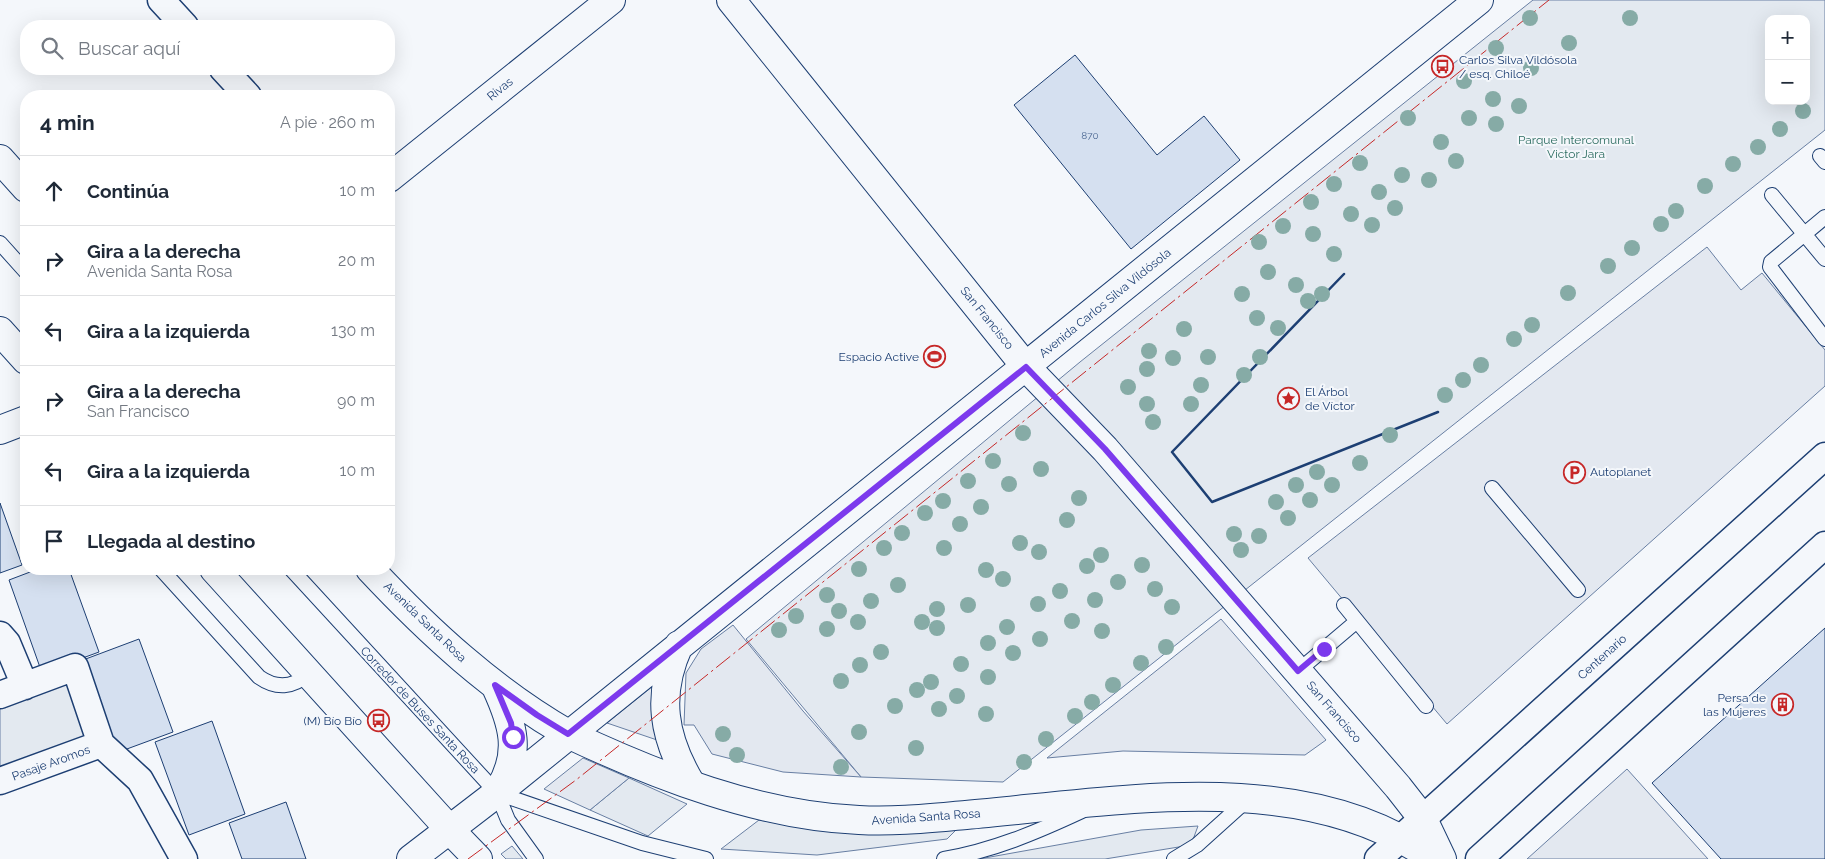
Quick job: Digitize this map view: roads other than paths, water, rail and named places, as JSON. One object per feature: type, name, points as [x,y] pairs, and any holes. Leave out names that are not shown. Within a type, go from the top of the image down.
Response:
[{"type":"main road","name":"Rivas","points":[[395,173],[611,0]]},
{"type":"main road","name":"San Francisco","points":[[731,0],[1026,367],[1105,449],[1298,671],[1423,819],[1442,859]]},
{"type":"main road","name":"Avenida Carlos Silva Vildósola","points":[[411,859],[497,794],[679,644],[1026,367],[1478,0]]},
{"type":"main road","points":[[0,159],[20,181]]},
{"type":"main road","points":[[0,331],[20,353]]},
{"type":"main road","points":[[0,430],[20,422]]},
{"type":"main road","points":[[219,575],[478,859]]},
{"type":"main road","name":"Avenida Santa Rosa","points":[[376,575],[439,639],[495,685],[537,715],[568,734],[618,757],[691,784],[783,812],[860,820],[905,820],[1203,796],[1249,798],[1290,802],[1334,813],[1361,821],[1401,839]]},
{"type":"main road","points":[[679,644],[668,675],[666,720],[670,742],[691,784]]},
{"type":"main road","points":[[495,685],[511,723],[513,737],[509,774],[497,794]]},
{"type":"main road","points":[[1401,839],[1433,859]]},
{"type":"street","points":[[161,0],[179,20]]},
{"type":"street","points":[[229,75],[242,90]]},
{"type":"street","name":"Centenario","points":[[1378,859],[1825,456]]},
{"type":"street","points":[[1479,859],[1825,545]]},
{"type":"street","points":[[0,635],[7,643],[25,686]]},
{"type":"street","points":[[0,695],[75,667],[101,744],[140,780],[184,859]]},
{"type":"street","name":"Pasaje Aromos","points":[[0,781],[101,744]]},
{"type":"lane","points":[[1772,195],[1825,259]]},
{"type":"lane","points":[[1825,217],[1771,262],[1770,267],[1825,339]]},
{"type":"lane","points":[[0,243],[20,265]]},
{"type":"lane","points":[[1492,488],[1578,590]]},
{"type":"lane","points":[[166,575],[260,677],[268,683],[279,686],[289,685],[300,682],[308,674]]},
{"type":"lane","name":"Corredor de Buses Santa Rosa","points":[[296,575],[497,794],[508,820],[536,859]]},
{"type":"lane","points":[[1344,605],[1426,706]]},
{"type":"lane","points":[[1298,671],[1357,621]]},
{"type":"lane","points":[[497,794],[642,843],[706,859]]},
{"type":"lane","points":[[1174,859],[1197,845],[1249,798]]},
{"type":"lane","points":[[944,859],[1000,845],[1040,831],[1101,803]]},
{"type":"place","name":"Carlos Silva Vildósola / esq. Chiloé","points":[[1443,67]]},
{"type":"place","name":"Espacio Active","points":[[935,357]]},
{"type":"place","name":"El Árbol de Víctor","points":[[1289,399]]},
{"type":"place","name":"Autoplanet","points":[[1574,472]]},
{"type":"place","name":"Persa de las Mujeres","points":[[1782,705]]},
{"type":"place","name":"(M) Bío Bío","points":[[378,721]]},
{"type":"park label","name":"Parque Intercomunal Victor Jara","points":[[1576,147]]}]
